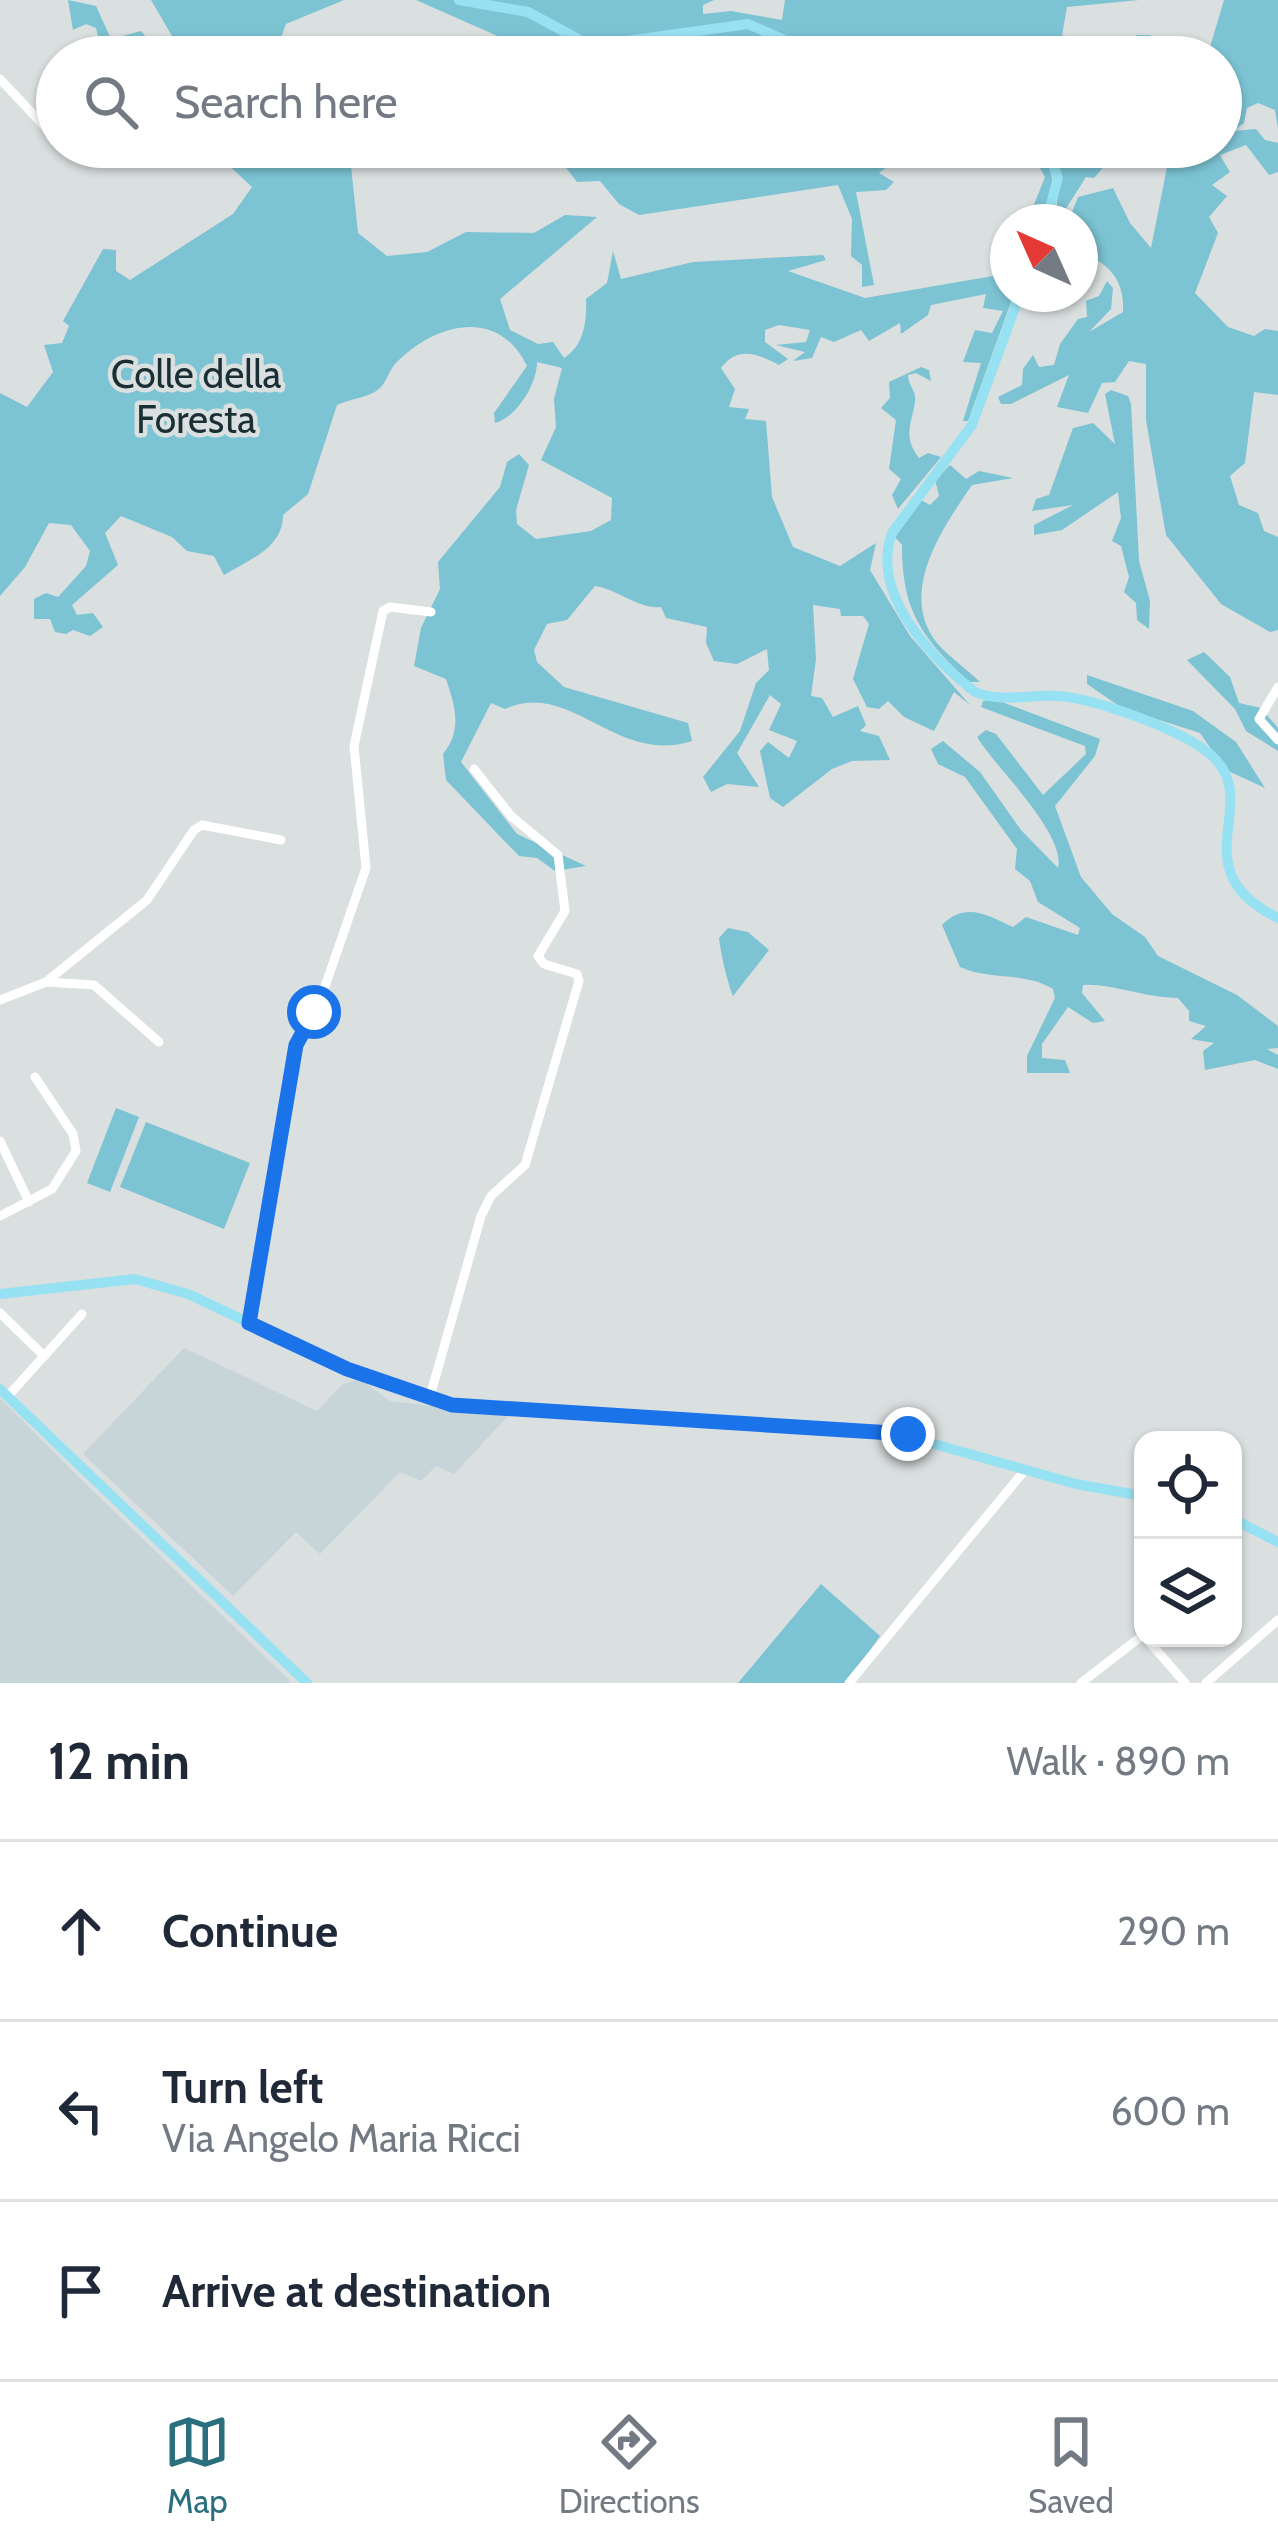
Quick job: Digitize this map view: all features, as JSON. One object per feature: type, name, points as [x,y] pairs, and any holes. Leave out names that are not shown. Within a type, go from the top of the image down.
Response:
[{"type":"main road","points":[[459,0],[528,12],[572,36]]},
{"type":"main road","points":[[662,36],[748,24],[776,36]]},
{"type":"main road","points":[[1051,204],[1058,178],[1054,168]]},
{"type":"main road","points":[[1013,312],[972,425],[892,533],[885,552],[890,586],[923,641],[975,692],[1082,700],[1188,740],[1214,757],[1227,782],[1231,883],[1248,903],[1278,918]]},
{"type":"main road","points":[[2,1293],[135,1279],[174,1288],[429,1400],[482,1408],[888,1431],[1025,1470],[1134,1494]]},
{"type":"main road","points":[[4,1393],[308,1683]]},
{"type":"main road","points":[[1242,1524],[1278,1542]]},
{"type":"street","points":[[0,79],[36,117]]},
{"type":"street","points":[[249,1323],[296,1045],[320,1001],[366,868],[354,746],[383,611],[390,607],[431,612]]},
{"type":"street","points":[[1278,687],[1259,719],[1278,740]]},
{"type":"street","points":[[429,1400],[481,1216],[497,1189],[525,1165],[579,981],[577,974],[544,964],[538,956],[566,911],[558,855],[511,816],[474,769]]},
{"type":"street","points":[[0,1000],[46,982],[156,892],[177,849],[202,825],[281,840]]},
{"type":"street","points":[[46,982],[94,985],[159,1042]]},
{"type":"street","points":[[0,1216],[59,1180],[77,1143],[35,1077]]},
{"type":"street","points":[[0,1141],[28,1202]]},
{"type":"street","points":[[0,1313],[44,1356]]},
{"type":"street","points":[[4,1393],[82,1315]]},
{"type":"street","points":[[848,1683],[1025,1470]]},
{"type":"street","points":[[1206,1683],[1278,1620]]},
{"type":"street","points":[[1081,1683],[1134,1643]]},
{"type":"street","points":[[1154,1647],[1185,1683]]},
{"type":"shaded area","points":[[184,1348],[317,1411],[343,1384],[360,1379],[390,1401],[509,1415],[454,1474],[436,1466],[421,1481],[400,1472],[320,1554],[296,1532],[233,1596],[83,1454]]},
{"type":"shaded area","points":[[0,1398],[92,1490],[292,1683],[0,1683]]},
{"type":"green space","points":[[68,0],[96,6],[110,36],[98,36],[96,28],[86,24],[73,30]]},
{"type":"green space","points":[[151,0],[344,0],[286,24],[282,36],[172,36]]},
{"type":"green space","points":[[416,0],[714,0],[703,5],[703,14],[731,11],[782,20],[785,0],[1139,0],[1067,7],[1064,36],[497,36]]},
{"type":"green space","points":[[1224,0],[1278,0],[1278,129],[1275,110],[1258,103],[1247,108],[1242,124],[1242,36],[1213,36]]},
{"type":"green space","points":[[1256,129],[1265,140],[1278,143],[1278,172],[1269,175],[1246,145],[1242,147],[1242,130]]},
{"type":"green space","name":"Colle della Foresta","points":[[232,168],[351,168],[358,233],[387,256],[427,252],[466,232],[534,233],[565,215],[597,217],[500,299],[510,330],[538,344],[553,342],[564,358],[583,332],[586,299],[607,283],[613,251],[621,279],[693,262],[823,255],[826,260],[788,271],[865,298],[990,277],[990,309],[983,308],[986,294],[931,305],[928,315],[901,334],[900,323],[869,341],[861,330],[834,342],[821,337],[812,358],[793,361],[805,352],[776,345],[806,342],[810,330],[779,325],[765,330],[765,342],[788,359],[779,365],[741,354],[721,368],[735,389],[729,407],[749,409],[745,419],[766,421],[772,497],[793,547],[840,566],[876,543],[870,570],[910,636],[970,705],[954,692],[934,731],[904,717],[888,701],[879,709],[867,707],[853,679],[869,624],[863,616],[841,616],[840,609],[813,605],[816,659],[811,696],[822,698],[833,717],[858,706],[866,725],[860,731],[879,736],[890,760],[852,761],[832,769],[783,807],[770,798],[760,751],[768,742],[789,758],[797,741],[769,730],[781,704],[770,695],[737,753],[759,787],[727,784],[711,792],[703,777],[740,731],[756,683],[769,670],[767,649],[737,664],[714,661],[706,643],[707,627],[666,618],[661,607],[595,586],[567,620],[547,624],[534,650],[537,662],[564,687],[688,723],[692,741],[665,746],[640,742],[551,705],[529,703],[505,709],[491,703],[461,762],[517,834],[586,866],[555,871],[537,858],[519,856],[446,780],[443,754],[455,728],[452,700],[446,679],[414,666],[421,628],[440,589],[438,562],[500,487],[507,462],[519,454],[529,465],[516,510],[517,524],[536,539],[591,531],[611,520],[612,498],[541,460],[556,427],[554,399],[562,368],[537,362],[524,398],[511,414],[495,423],[494,413],[527,366],[515,347],[483,328],[465,327],[428,339],[395,364],[376,391],[337,405],[308,494],[283,515],[271,545],[254,558],[224,575],[214,556],[187,551],[172,537],[121,516],[105,533],[118,565],[72,605],[77,615],[93,613],[103,627],[90,636],[73,630],[66,634],[55,632],[50,619],[34,619],[34,599],[46,593],[58,597],[86,566],[90,551],[71,525],[49,523],[25,567],[0,596],[0,393],[27,407],[53,372],[44,345],[62,343],[69,326],[63,321],[103,249],[116,250],[116,271],[130,280],[233,214],[252,187]]},
{"type":"green space","points":[[566,168],[886,168],[879,173],[894,182],[886,190],[856,192],[874,285],[862,287],[862,265],[851,256],[852,219],[838,185],[639,215],[619,204],[600,181],[577,182]]},
{"type":"green space","points":[[1040,168],[1050,168],[1053,187],[1047,204],[1034,204],[1045,177]]},
{"type":"green space","points":[[1060,168],[1103,168],[1094,178],[1086,177],[1069,204],[1057,204]]},
{"type":"green space","points":[[1167,168],[1228,168],[1230,172],[1212,185],[1227,196],[1209,217],[1218,233],[1195,293],[1228,327],[1254,336],[1265,329],[1278,331],[1278,395],[1254,392],[1245,463],[1230,476],[1239,505],[1258,513],[1264,531],[1278,537],[1278,630],[1270,632],[1221,604],[1166,535],[1146,420],[1146,364],[1129,361],[1115,382],[1102,383],[1088,413],[1057,407],[1069,375],[1011,404],[1001,404],[998,397],[1022,385],[1023,369],[1033,355],[1039,367],[1054,365],[1060,344],[1078,319],[1087,317],[1087,312],[1098,312],[1098,296],[1107,281],[1113,288],[1111,309],[1089,332],[1123,312],[1118,282],[1098,261],[1098,204],[1075,204],[1078,197],[1113,188],[1130,223],[1151,248]]},
{"type":"green space","name":"Colle della Foresta","points":[[1002,312],[1007,312],[968,421],[963,421],[981,363],[963,362],[975,330],[992,333]]},
{"type":"green space","points":[[921,367],[929,370],[931,381],[916,373],[908,375],[915,398],[911,444],[919,458],[928,453],[941,457],[898,509],[892,495],[901,479],[889,469],[896,420],[881,408],[890,398],[889,382]]},
{"type":"green space","points":[[1111,390],[1128,396],[1131,404],[1139,561],[1150,601],[1149,629],[1137,620],[1136,603],[1124,592],[1129,577],[1121,546],[1112,541],[1121,518],[1118,492],[1062,530],[1034,535],[1034,525],[1073,505],[1032,511],[1036,499],[1049,495],[1073,428],[1093,423],[1115,444],[1105,394]]},
{"type":"green space","points":[[950,465],[966,479],[979,471],[1013,478],[972,485],[938,540],[923,582],[926,624],[937,643],[980,682],[969,682],[918,622],[906,588],[902,545],[895,537],[921,500],[930,505],[939,496],[935,480]]},
{"type":"green space","points":[[1204,652],[1230,677],[1239,703],[1261,708],[1278,728],[1278,751],[1246,731],[1235,709],[1187,660]]},
{"type":"green space","points":[[1087,675],[1193,711],[1236,742],[1265,788],[1226,770],[1200,733],[1122,708],[1087,684]]},
{"type":"green space","points":[[994,699],[1100,739],[1095,756],[1055,806],[1081,877],[1112,914],[1145,937],[1158,956],[1237,995],[1278,1026],[1278,1048],[1267,1049],[1278,1055],[1278,1069],[1255,1060],[1205,1070],[1203,1051],[1214,1043],[1191,1039],[1206,1026],[1189,1021],[1189,1011],[1178,998],[1083,985],[1082,993],[1105,1021],[1093,1023],[1068,1007],[1042,1044],[1042,1058],[1065,1060],[1070,1073],[1027,1073],[1027,1056],[1055,998],[1053,989],[1031,980],[960,967],[942,925],[968,912],[1013,927],[1026,917],[1078,935],[1080,928],[1038,902],[1030,881],[1015,869],[1017,849],[965,777],[938,764],[931,749],[943,741],[980,772],[1021,830],[1058,868],[1058,854],[1041,819],[977,737],[986,730],[996,734],[1043,795],[1086,754],[1085,746],[981,707],[983,701]]},
{"type":"green space","points":[[728,928],[748,932],[769,950],[733,996],[719,938]]},
{"type":"green space","points":[[116,1108],[139,1117],[110,1192],[87,1183]]},
{"type":"green space","points":[[146,1122],[250,1163],[224,1229],[120,1187]]},
{"type":"green space","points":[[821,1584],[880,1636],[846,1683],[738,1683]]},
{"type":"route","points":[[314,1012],[296,1045],[249,1323],[347,1369],[452,1405],[908,1434]]}]
